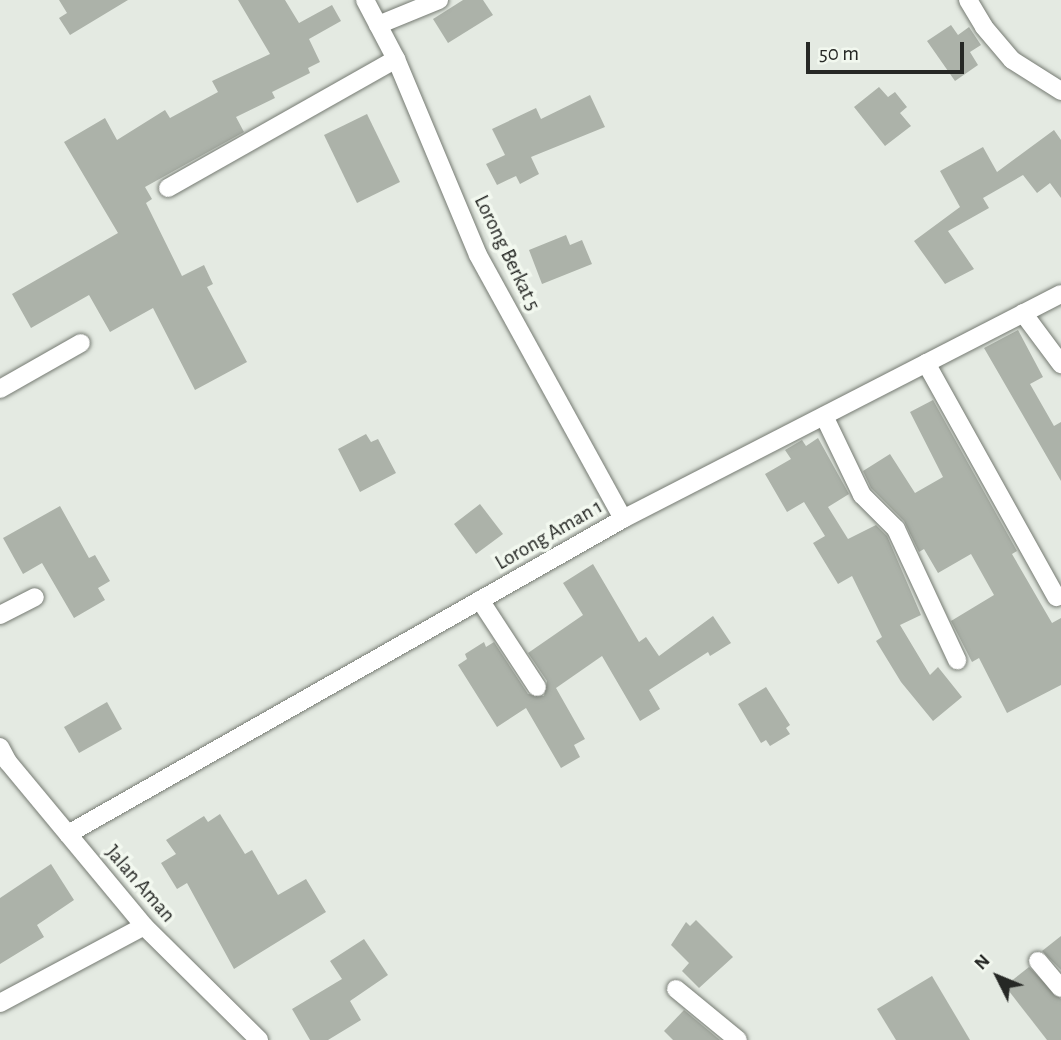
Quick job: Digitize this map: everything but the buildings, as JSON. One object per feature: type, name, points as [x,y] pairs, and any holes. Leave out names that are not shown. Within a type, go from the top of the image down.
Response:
[{"type":"street","name":"Lorong Berkat 5","points":[[365,0],[396,60],[478,255],[623,519]]},
{"type":"street","points":[[378,25],[439,0]]},
{"type":"street","points":[[968,0],[984,27],[1012,60],[1061,91]]},
{"type":"street","points":[[168,188],[396,60]]},
{"type":"street","name":"Lorong Aman 1","points":[[68,834],[623,519],[1061,294]]},
{"type":"street","points":[[1023,313],[1061,364]]},
{"type":"street","points":[[0,389],[81,343]]},
{"type":"street","points":[[926,363],[1056,597]]},
{"type":"street","points":[[824,416],[862,495],[896,529],[957,660]]},
{"type":"street","points":[[0,615],[35,597]]},
{"type":"street","points":[[480,600],[537,687]]},
{"type":"street","name":"Jalan Aman","points":[[0,747],[144,926],[259,1040]]},
{"type":"street","points":[[0,1003],[144,926]]},
{"type":"street","points":[[1038,961],[1061,988]]},
{"type":"street","points":[[676,989],[738,1040]]}]
